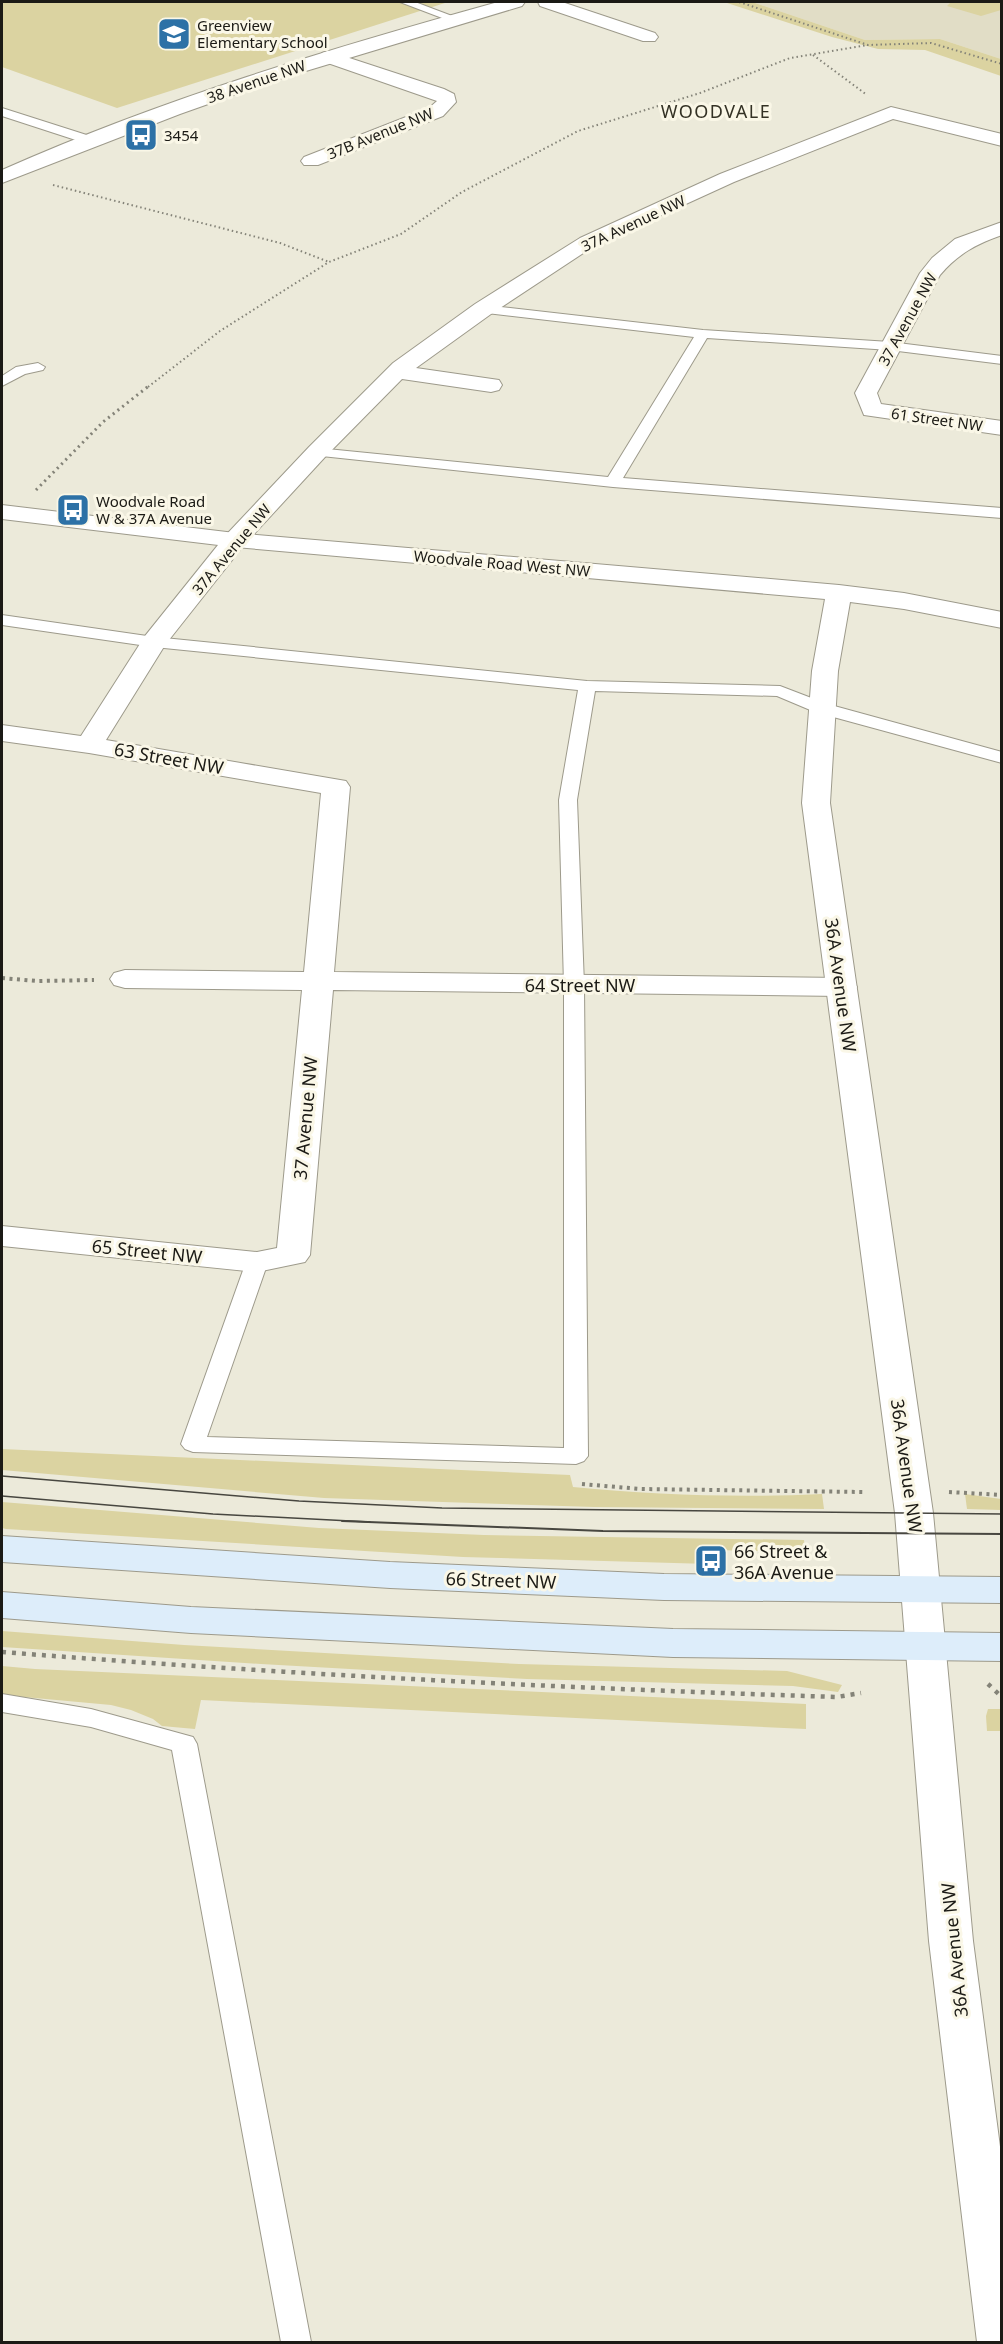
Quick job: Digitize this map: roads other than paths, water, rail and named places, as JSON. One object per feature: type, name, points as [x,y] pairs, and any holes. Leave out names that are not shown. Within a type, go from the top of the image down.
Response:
[{"type":"main road","name":"66 Street NW","points":[[2,1549],[414,1576],[664,1587],[1002,1590]]},
{"type":"main road","points":[[2,1605],[191,1620],[662,1642],[1002,1647]]},
{"type":"street","name":"38 Avenue NW","points":[[5,176],[246,84],[328,57],[516,2]]},
{"type":"street","points":[[546,2],[649,37]]},
{"type":"street","name":"37B Avenue NW","points":[[310,161],[436,112],[447,102],[447,98],[437,93],[328,57]]},
{"type":"street","name":"37A Avenue NW","points":[[89,745],[154,642],[235,540],[317,452],[397,372],[483,309],[587,242],[727,178],[891,113],[1002,140]]},
{"type":"street","name":"37 Avenue NW","points":[[872,410],[866,393],[931,273],[958,244],[1002,228]]},
{"type":"street","points":[[397,372],[491,386]]},
{"type":"street","name":"61 Street NW","points":[[872,410],[1002,428]]},
{"type":"street","name":"Woodvale Road West NW","points":[[7,513],[235,540],[839,593],[904,601],[1002,620]]},
{"type":"street","name":"36A Avenue NW","points":[[839,593],[830,629],[821,708],[816,803],[914,1513],[951,1941],[1001,2343]]},
{"type":"street","name":"63 Street NW","points":[[2,733],[89,745],[336,787]]},
{"type":"street","name":"37 Avenue NW","points":[[293,1255],[336,787]]},
{"type":"street","points":[[125,979],[318,982]]},
{"type":"street","name":"64 Street NW","points":[[318,982],[842,987]]},
{"type":"street","name":"65 Street NW","points":[[2,1236],[257,1262],[293,1255]]},
{"type":"lane","points":[[406,2],[454,19]]},
{"type":"lane","points":[[2,112],[92,141]]},
{"type":"lane","points":[[483,309],[703,334],[890,346],[1002,360]]},
{"type":"lane","points":[[613,482],[703,334]]},
{"type":"lane","points":[[2,382],[21,370],[39,367]]},
{"type":"lane","points":[[317,452],[613,482],[1002,513]]},
{"type":"lane","points":[[2,620],[154,642],[587,686],[780,691],[821,708],[1002,758]]},
{"type":"lane","points":[[257,1262],[193,1444],[576,1456],[574,985],[568,800],[587,686]]},
{"type":"lane","points":[[2,1703],[91,1718],[184,1744],[296,2343]]},
{"type":"tram line","points":[[2,1476],[299,1501],[442,1508],[1002,1514]]},
{"type":"tram line","points":[[2,1496],[213,1514],[370,1522]]},
{"type":"tram line","points":[[342,1521],[603,1531],[1002,1534]]},
{"type":"place","name":"Greenview Elementary School","points":[[174,34]]},
{"type":"place","name":"3454","points":[[141,135]]},
{"type":"place","name":"Woodvale Road W & 37A Avenue","points":[[73,510]]},
{"type":"place","name":"66 Street & 36A Avenue","points":[[711,1561]]},
{"type":"district","name":"WOODVALE","points":[[716,111]]}]
